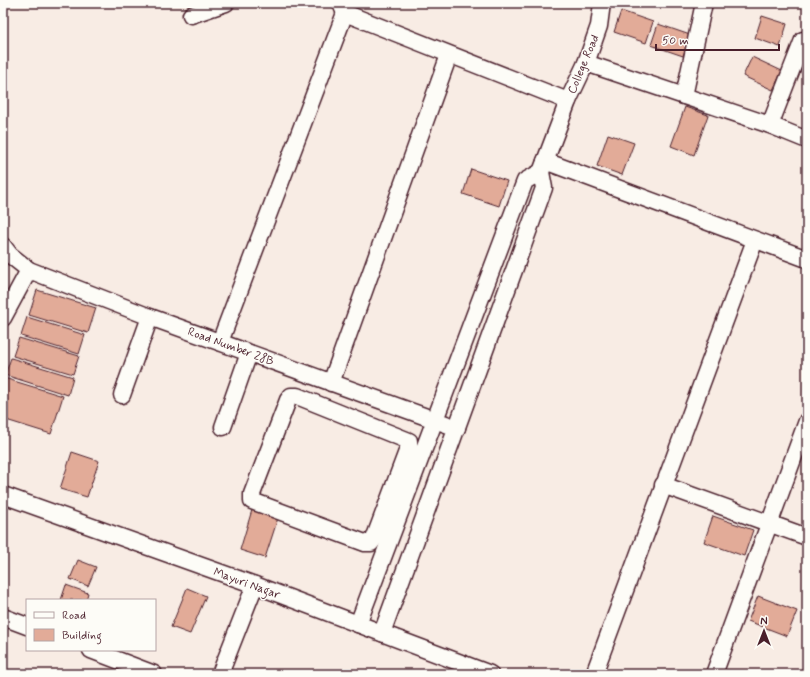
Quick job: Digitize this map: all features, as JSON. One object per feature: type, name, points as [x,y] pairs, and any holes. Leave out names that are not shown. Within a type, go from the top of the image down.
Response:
[{"type":"street","points":[[191,15],[226,3]]},
{"type":"street","name":"College Road","points":[[543,167],[568,101],[586,63],[599,26],[602,3]]},
{"type":"street","points":[[684,96],[704,3]]},
{"type":"street","points":[[220,342],[343,8],[449,55],[568,101]]},
{"type":"street","points":[[770,125],[803,40]]},
{"type":"street","points":[[331,383],[449,55]]},
{"type":"street","points":[[586,63],[770,125],[807,140]]},
{"type":"street","points":[[543,167],[807,259]]},
{"type":"street","points":[[358,624],[402,488],[409,441],[297,396],[291,396],[288,400],[251,499],[255,503],[371,543],[402,488],[435,420],[525,181],[543,167]]},
{"type":"street","points":[[382,633],[544,188],[543,167]]},
{"type":"street","points":[[594,674],[755,240]]},
{"type":"street","name":"Road Number 28B","points":[[3,246],[10,255],[28,270],[456,428]]},
{"type":"street","points":[[3,318],[28,270]]},
{"type":"street","points":[[122,395],[150,316]]},
{"type":"street","points":[[223,427],[248,352]]},
{"type":"street","points":[[714,674],[807,421]]},
{"type":"street","points":[[663,486],[807,537]]},
{"type":"street","points":[[402,488],[431,498]]},
{"type":"street","name":"Mayuri Nagar","points":[[3,495],[255,585],[490,674]]},
{"type":"street","points":[[220,674],[255,585]]},
{"type":"street","points":[[3,617],[26,626]]},
{"type":"street","points":[[94,651],[154,674]]},
{"type":"building","points":[[621,11],[653,22],[646,43],[614,32]]},
{"type":"building","points":[[762,16],[787,24],[780,47],[755,38]]},
{"type":"building","points":[[658,24],[690,35],[683,56],[651,45]]},
{"type":"building","points":[[752,57],[782,71],[773,90],[743,76]]},
{"type":"building","points":[[685,107],[708,115],[694,155],[671,146]]},
{"type":"building","points":[[608,134],[634,143],[622,175],[597,166]]},
{"type":"building","points":[[471,169],[507,181],[499,206],[463,194]]},
{"type":"building","points":[[37,290],[96,308],[88,333],[29,315]]},
{"type":"building","points":[[27,317],[85,335],[79,354],[21,336]]},
{"type":"building","points":[[19,338],[79,356],[73,374],[13,356]]},
{"type":"building","points":[[11,358],[73,377],[68,395],[5,375]]},
{"type":"building","points":[[4,378],[63,396],[51,434],[3,419]]},
{"type":"building","points":[[72,452],[99,461],[87,497],[60,489]]},
{"type":"building","points":[[252,510],[278,518],[265,558],[240,550]]},
{"type":"building","points":[[713,516],[753,530],[744,556],[704,542]]},
{"type":"building","points":[[78,560],[96,567],[88,586],[70,579]]},
{"type":"building","points":[[66,585],[88,593],[86,599],[61,599]]},
{"type":"building","points":[[187,588],[206,596],[190,634],[171,627]]},
{"type":"building","points":[[758,596],[797,611],[787,636],[748,621]]}]
